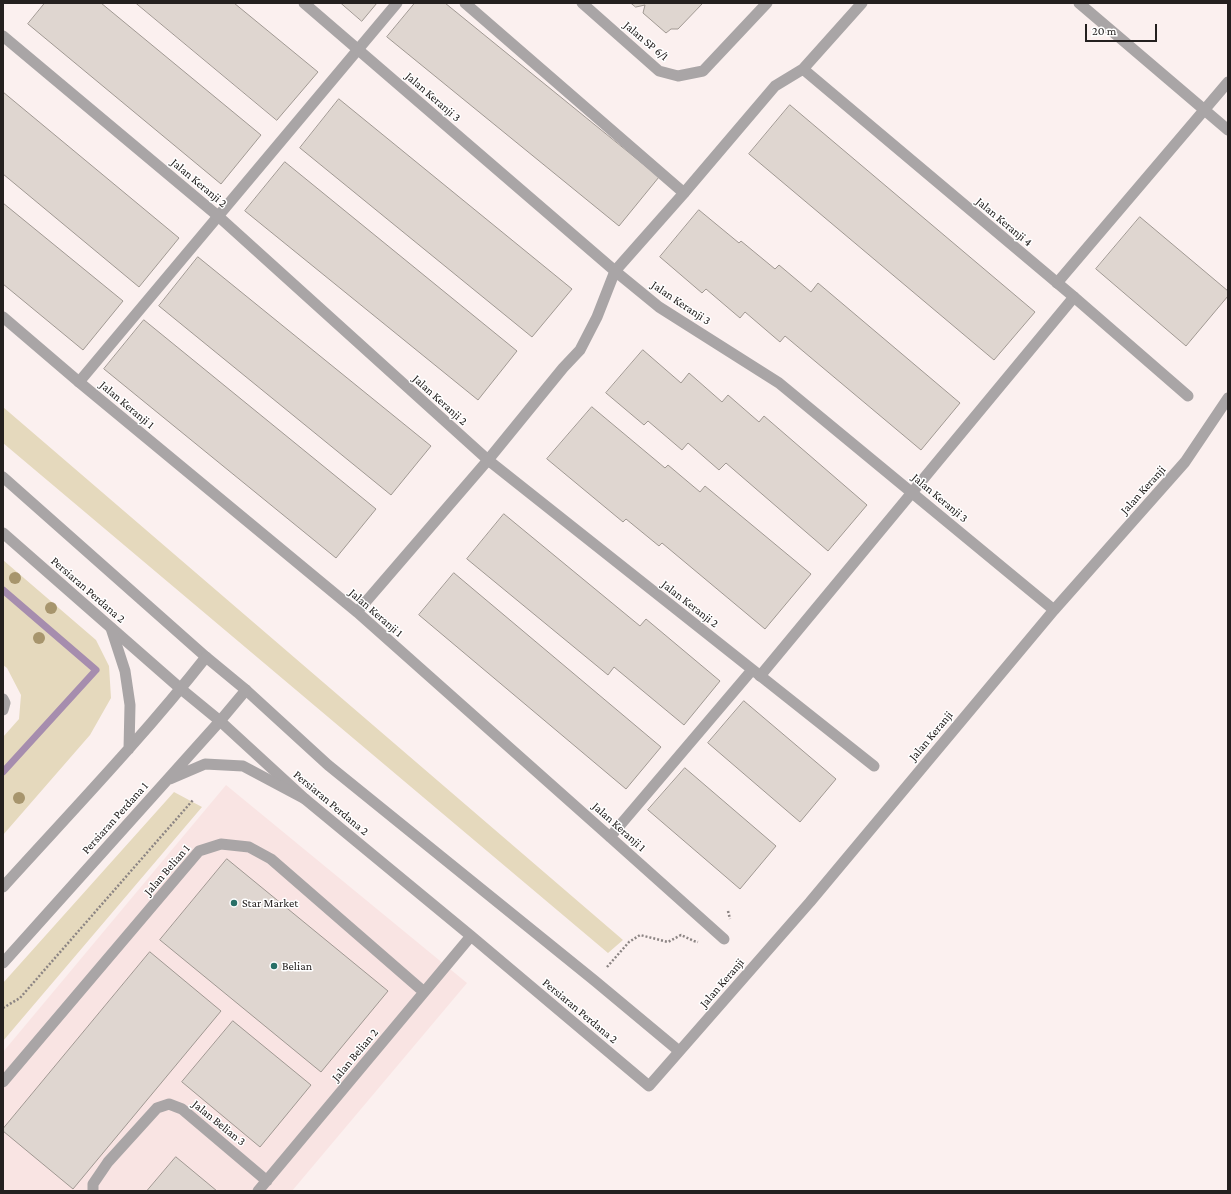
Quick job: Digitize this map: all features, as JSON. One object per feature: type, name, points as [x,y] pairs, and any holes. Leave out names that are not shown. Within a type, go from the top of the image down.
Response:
[{"type":"street","name":"Jalan Keranji 3","points":[[304,3],[615,271],[659,307],[779,383],[913,492],[1054,610]]},
{"type":"street","points":[[79,382],[397,3]]},
{"type":"street","points":[[465,3],[684,193]]},
{"type":"street","name":"Jalan SP 6/1","points":[[582,3],[659,71],[678,76],[702,71],[767,3]]},
{"type":"street","points":[[357,612],[488,460],[563,368],[580,350],[597,317],[615,271],[684,193],[774,86],[803,69],[862,3]]},
{"type":"street","points":[[1079,3],[1228,130]]},
{"type":"street","name":"Jalan Keranji 2","points":[[3,36],[218,216],[488,460],[874,766]]},
{"type":"street","name":"Jalan Keranji 4","points":[[803,69],[1074,297],[1188,396]]},
{"type":"street","points":[[1057,283],[1228,82]]},
{"type":"street","points":[[610,837],[756,673],[913,492],[1074,297]]},
{"type":"street","name":"Jalan Keranji 1","points":[[3,317],[79,382],[357,612],[724,939]]},
{"type":"street","name":"Jalan Keranji","points":[[649,1086],[678,1051],[810,902],[1054,610],[1185,462],[1228,398]]},
{"type":"street","points":[[3,477],[206,657],[246,690],[328,765],[595,981],[678,1051]]},
{"type":"street","name":"Persiaran Perdana 2","points":[[3,533],[181,689],[220,721],[304,799],[471,936],[649,1086]]},
{"type":"street","points":[[111,628],[125,671],[130,705],[129,749]]},
{"type":"street","points":[[3,886],[129,749],[181,689],[206,657]]},
{"type":"street","name":"Persiaran Perdana 1","points":[[3,963],[246,690]]},
{"type":"street","points":[[166,781],[205,764],[243,766],[304,799]]},
{"type":"street","name":"Jalan Belian 1","points":[[3,1082],[199,852],[221,844],[249,847],[271,859],[424,992]]},
{"type":"street","name":"Jalan Belian 2","points":[[258,1191],[471,936]]},
{"type":"street","name":"Jalan Belian 3","points":[[93,1191],[93,1184],[108,1162],[157,1108],[169,1104],[182,1109],[267,1181]]},
{"type":"path","points":[[3,1008],[20,998],[193,800]]},
{"type":"path","points":[[595,981],[629,942],[640,935],[668,942],[681,935],[694,941],[713,944],[724,939],[732,928],[728,911]]},
{"type":"shaded area","points":[[3,407],[623,940],[608,953],[3,443]]},
{"type":"shaded area","points":[[3,560],[96,640],[109,666],[111,698],[90,735],[3,835],[3,737],[19,719],[21,695],[7,668],[3,665]]},
{"type":"shaded area","name":"Belian","points":[[226,785],[467,983],[292,1191],[3,1191],[3,1052]]},
{"type":"shaded area","points":[[174,792],[202,807],[3,1041],[3,983]]},
{"type":"building","points":[[45,3],[101,3],[261,135],[221,184],[28,24]]},
{"type":"building","points":[[136,3],[234,3],[318,72],[277,120]]},
{"type":"building","points":[[341,3],[377,3],[362,21]]},
{"type":"building","points":[[415,3],[445,3],[659,177],[619,226],[387,37]]},
{"type":"building","points":[[631,3],[702,4],[678,29],[671,29],[666,33],[643,13],[645,5],[636,7]]},
{"type":"building","points":[[3,92],[179,238],[139,287],[3,174]]},
{"type":"building","points":[[339,99],[572,289],[532,337],[300,148]]},
{"type":"building","points":[[790,105],[1035,312],[994,360],[749,154]]},
{"type":"building","points":[[285,162],[517,351],[478,400],[245,211]]},
{"type":"building","points":[[3,203],[123,301],[83,350],[3,284]]},
{"type":"building","points":[[699,210],[739,243],[741,241],[775,269],[779,265],[811,292],[818,283],[960,403],[921,450],[785,336],[780,342],[745,312],[740,318],[706,289],[702,293],[660,257]]},
{"type":"building","points":[[1140,217],[1228,291],[1228,296],[1186,346],[1096,269]]},
{"type":"building","points":[[198,257],[431,446],[391,495],[159,306]]},
{"type":"building","points":[[144,320],[376,509],[336,558],[104,369]]},
{"type":"building","points":[[643,350],[681,383],[689,373],[722,402],[728,395],[759,422],[764,416],[867,505],[828,551],[726,463],[719,470],[688,443],[682,450],[648,421],[644,425],[606,393]]},
{"type":"building","points":[[592,407],[665,468],[668,465],[700,492],[705,486],[811,574],[765,629],[662,543],[659,546],[626,519],[623,522],[547,459]]},
{"type":"building","points":[[504,514],[640,626],[646,619],[720,681],[684,725],[614,667],[608,675],[467,559]]},
{"type":"building","points":[[454,573],[661,747],[626,789],[419,615]]},
{"type":"building","points":[[744,701],[836,779],[800,822],[708,743]]},
{"type":"building","points":[[685,768],[776,846],[740,889],[648,810]]},
{"type":"building","name":"Belian","points":[[227,859],[388,991],[321,1072],[160,940]]},
{"type":"building","points":[[150,952],[221,1011],[73,1189],[3,1131],[3,1129]]},
{"type":"building","points":[[233,1021],[311,1085],[260,1147],[182,1082]]},
{"type":"building","points":[[176,1157],[217,1191],[147,1191]]},
{"type":"waterway","points":[[3,590],[96,670],[3,772]]},
{"type":"place","name":"Star Market","points":[[234,903]]},
{"type":"place","name":"Belian","points":[[274,966]]}]
